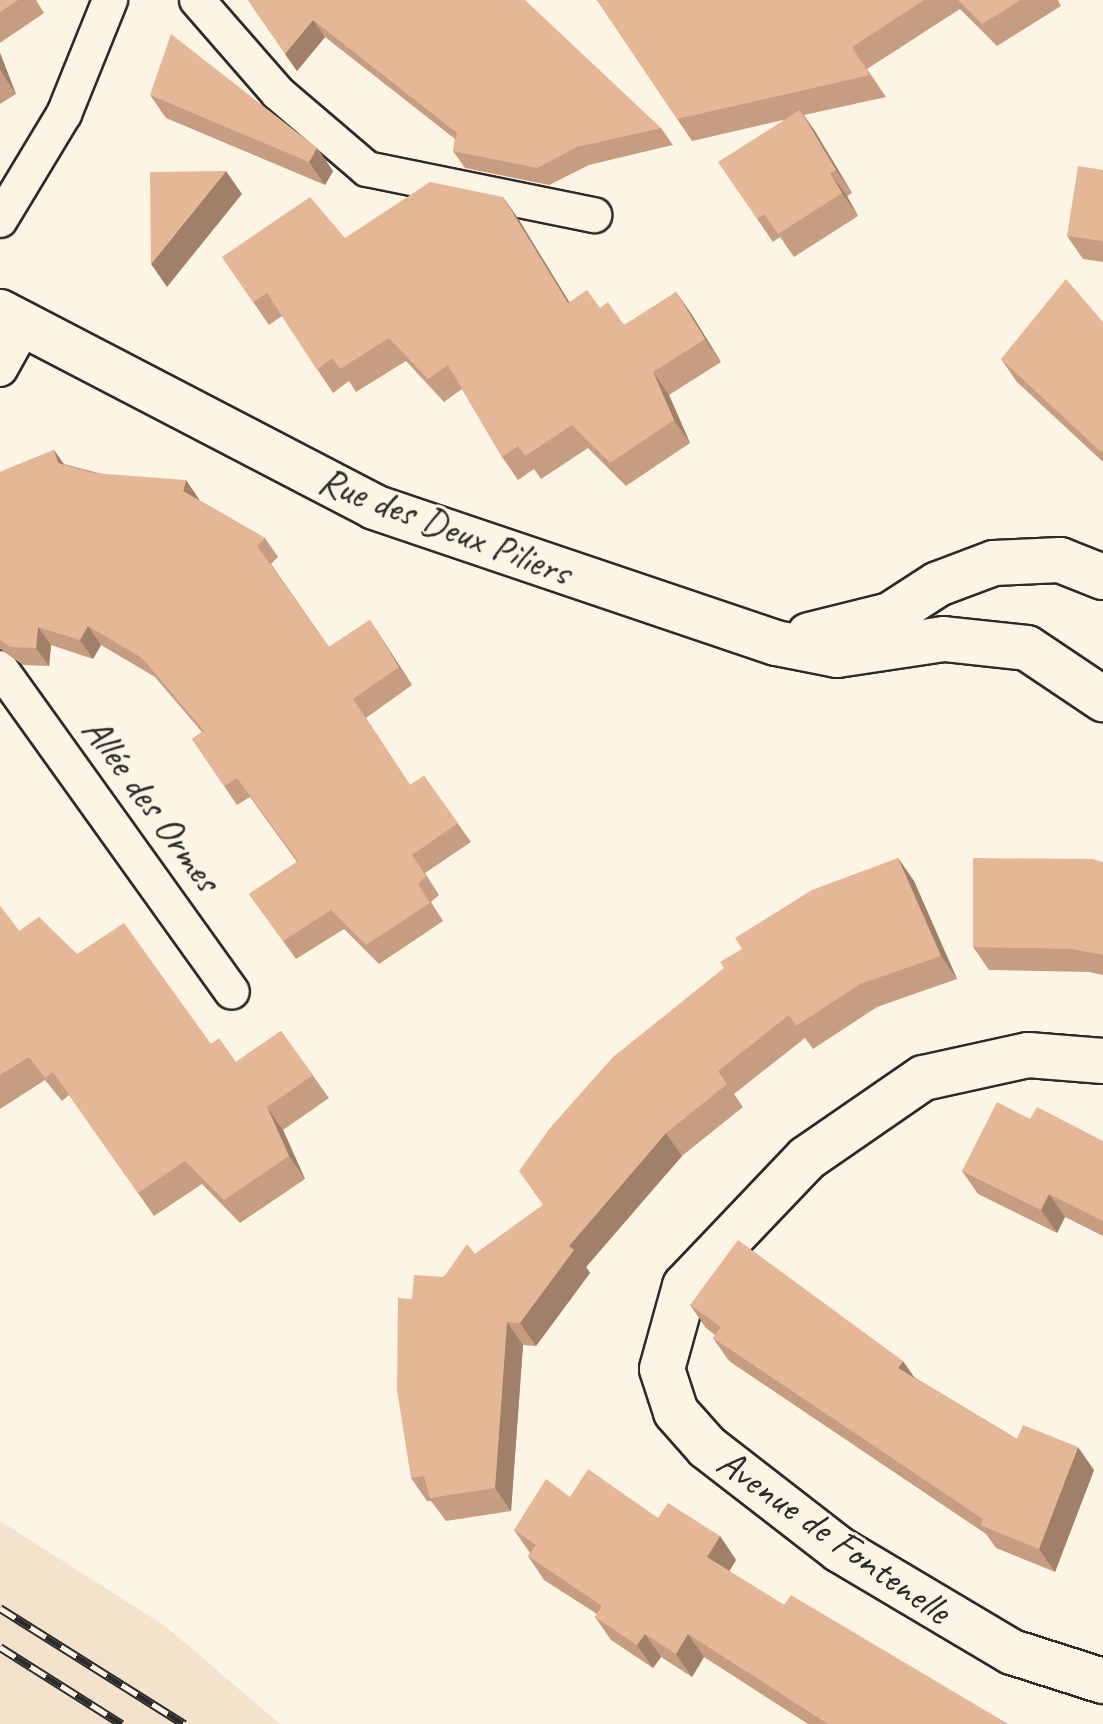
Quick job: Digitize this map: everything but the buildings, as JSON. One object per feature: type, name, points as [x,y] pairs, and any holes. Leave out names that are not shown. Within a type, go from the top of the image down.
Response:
[{"type":"street","name":"Rue des Deux Piliers","points":[[12,319],[374,507],[776,643],[837,655],[944,639],[989,641],[1027,648],[1103,699]]},
{"type":"street","points":[[776,643],[890,615],[938,584],[994,563],[1060,560],[1103,577]]},
{"type":"street","name":"Avenue de Fontenelle","points":[[1103,1061],[1028,1055],[935,1074],[807,1158],[685,1286],[662,1369],[676,1412],[707,1447],[840,1550],[1012,1652],[1103,1681]]},
{"type":"lane","points":[[0,220],[64,114],[110,0]]},
{"type":"lane","points":[[197,0],[278,93],[367,169],[594,215]]},
{"type":"lane","points":[[0,369],[12,319]]},
{"type":"lane","name":"Allée des Ormes","points":[[0,668],[232,992]]},
{"type":"shaded area","points":[[0,1521],[165,1626],[280,1724],[0,1724]]},
{"type":"railway","points":[[0,1608],[184,1724]]},
{"type":"railway","points":[[0,1647],[122,1724]]}]
